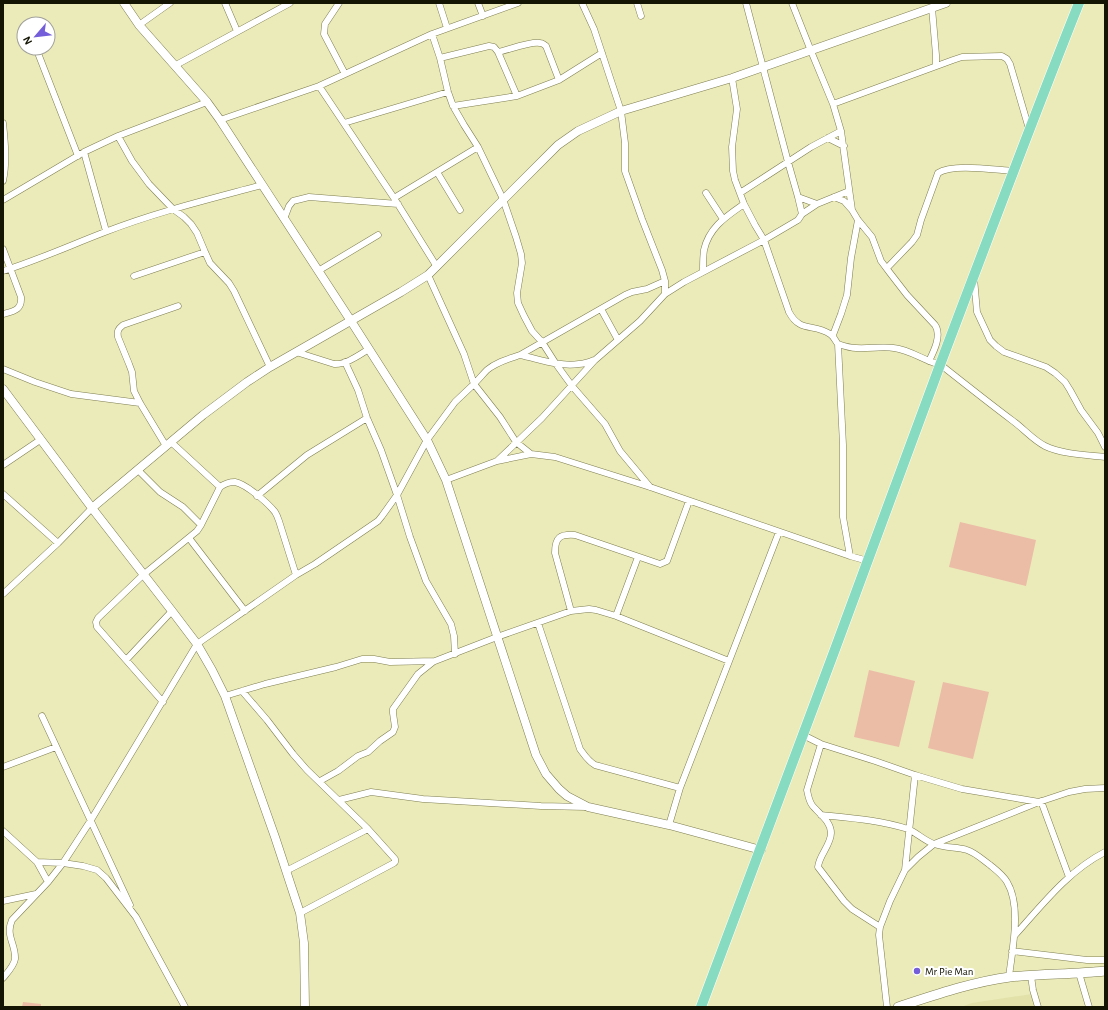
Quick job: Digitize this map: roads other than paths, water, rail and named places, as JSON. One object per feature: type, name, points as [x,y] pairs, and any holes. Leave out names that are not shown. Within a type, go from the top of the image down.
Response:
[{"type":"main road","points":[[701,1007],[761,850],[974,275],[1029,129],[1079,3]]},
{"type":"main road","points":[[898,1007],[940,993],[1009,977],[1105,971]]},
{"type":"street","points":[[124,3],[139,25],[176,65],[220,120],[427,440],[446,480],[536,755],[546,774],[554,784],[567,796],[588,807]]},
{"type":"street","points":[[139,25],[170,3]]},
{"type":"street","points":[[224,3],[237,31]]},
{"type":"street","points":[[176,65],[290,3]]},
{"type":"street","points":[[339,3],[325,24],[324,34],[345,74]]},
{"type":"street","points":[[439,3],[447,28]]},
{"type":"street","points":[[478,3],[483,16]]},
{"type":"street","points":[[220,120],[319,86],[432,34],[518,3]]},
{"type":"street","points":[[582,3],[594,29],[622,111],[625,143],[625,172],[662,270],[665,294]]},
{"type":"street","points":[[637,3],[641,16]]},
{"type":"street","points":[[746,3],[762,68],[802,214]]},
{"type":"street","points":[[792,3],[810,51],[833,104],[841,131],[852,210]]},
{"type":"street","points":[[3,594],[58,543],[92,508],[224,399],[270,367],[428,275],[558,145],[578,131],[622,111],[762,68],[946,3]]},
{"type":"street","points":[[932,8],[936,65]]},
{"type":"street","points":[[432,34],[440,58],[448,92],[454,106],[478,147],[504,199],[521,254],[522,263],[518,303],[524,316],[532,331],[542,342],[572,386],[605,424],[620,451],[650,487]]},
{"type":"street","points":[[498,52],[539,42],[546,46],[559,80]]},
{"type":"street","points":[[440,58],[489,46],[494,47],[498,52],[517,96]]},
{"type":"street","points":[[454,106],[517,96],[559,80],[602,53]]},
{"type":"street","points":[[39,56],[78,156]]},
{"type":"street","points":[[833,104],[936,65],[962,57],[1002,56],[1007,59],[1010,64],[1029,129]]},
{"type":"street","points":[[732,78],[736,109],[733,132],[733,165],[735,180],[744,204],[764,240],[792,318],[801,326],[816,328],[833,335],[838,344],[843,446],[843,518],[850,556]]},
{"type":"street","points":[[319,86],[398,204],[437,267]]},
{"type":"street","points":[[344,123],[448,92]]},
{"type":"street","points":[[3,200],[84,152],[118,136],[207,102]]},
{"type":"street","points":[[3,123],[5,144],[5,174],[3,181]]},
{"type":"street","points":[[740,193],[788,162],[841,131]]},
{"type":"street","points":[[118,136],[132,161],[149,184],[173,209],[192,224],[210,263],[229,283],[234,291],[270,367]]},
{"type":"street","points":[[828,138],[844,146]]},
{"type":"street","points":[[394,198],[478,147]]},
{"type":"street","points":[[84,152],[106,231]]},
{"type":"street","points":[[887,268],[917,235],[938,173],[959,167],[1014,171]]},
{"type":"street","points":[[437,172],[460,210]]},
{"type":"street","points":[[3,271],[106,231],[173,209],[262,185]]},
{"type":"street","points":[[497,461],[542,418],[595,360],[640,322],[665,294],[703,271],[764,240],[798,220],[802,214],[817,204],[849,191]]},
{"type":"street","points":[[706,193],[723,219]]},
{"type":"street","points":[[284,219],[289,206],[294,201],[309,197],[398,204]]},
{"type":"street","points":[[798,197],[817,204]]},
{"type":"street","points":[[834,197],[844,201],[852,210],[872,237],[879,256],[887,268],[908,295],[937,327],[939,333],[929,361]]},
{"type":"street","points":[[703,271],[704,251],[706,242],[712,230],[723,219],[744,204]]},
{"type":"street","points":[[833,335],[847,295],[851,258],[858,220]]},
{"type":"street","points":[[318,271],[378,235]]},
{"type":"street","points":[[3,249],[22,302],[18,308],[3,314]]},
{"type":"street","points":[[134,276],[205,252]]},
{"type":"street","points":[[428,275],[464,354],[474,384],[500,417],[516,442],[531,454]]},
{"type":"street","points":[[974,275],[977,312],[990,340],[1004,352],[1046,368],[1055,373],[1065,382],[1098,433],[1105,447]]},
{"type":"street","points":[[3,978],[13,965],[15,958],[9,932],[9,926],[12,920],[48,882],[63,863],[91,820],[197,644],[378,521],[398,495],[427,440],[455,402],[487,370],[504,360],[520,355],[625,295],[647,289],[664,281]]},
{"type":"street","points":[[178,306],[123,326],[117,333],[132,372],[134,391],[140,403],[168,444],[220,487]]},
{"type":"street","points":[[601,309],[618,340]]},
{"type":"street","points":[[838,344],[857,348],[894,348],[906,350],[940,366],[1045,446],[1055,450],[1105,457]]},
{"type":"street","points":[[296,352],[334,364],[339,364],[369,349]]},
{"type":"street","points":[[520,355],[556,364],[573,365],[595,360]]},
{"type":"street","points":[[344,362],[358,390],[367,418],[398,495],[410,537],[426,581],[451,624],[454,636],[455,654]]},
{"type":"street","points":[[3,369],[71,394],[140,403]]},
{"type":"street","points":[[3,389],[40,440],[197,644],[225,696],[300,913],[304,943],[305,1007]]},
{"type":"street","points":[[257,496],[307,455],[367,418]]},
{"type":"street","points":[[3,465],[40,440]]},
{"type":"street","points":[[446,480],[497,461],[531,454],[556,457],[650,487],[868,561]]},
{"type":"street","points":[[138,470],[160,492],[183,507],[201,525]]},
{"type":"street","points":[[163,702],[97,627],[96,622],[98,618],[143,575],[197,531],[220,487],[229,482],[236,482],[243,485],[272,508],[276,514],[296,576]]},
{"type":"street","points":[[3,494],[58,543]]},
{"type":"street","points":[[572,611],[555,553],[555,544],[558,538],[566,534],[575,535],[660,564],[667,561],[689,501]]},
{"type":"street","points":[[669,825],[680,788],[779,532]]},
{"type":"street","points":[[189,538],[245,611]]},
{"type":"street","points":[[616,616],[638,557]]},
{"type":"street","points":[[225,696],[265,684],[328,670],[362,659],[374,659],[390,662],[435,661],[497,637],[572,611],[589,609],[616,616],[729,661]]},
{"type":"street","points":[[126,660],[172,611]]},
{"type":"street","points":[[538,623],[580,749],[585,757],[595,765],[680,788]]},
{"type":"street","points":[[320,781],[338,771],[358,756],[368,752],[393,732],[395,727],[393,709],[418,674],[435,661]]},
{"type":"street","points":[[242,691],[307,770],[368,829],[393,857],[395,862],[300,913]]},
{"type":"street","points":[[42,716],[136,918],[184,1007]]},
{"type":"street","points":[[803,735],[821,744],[914,775],[962,789],[1040,801]]},
{"type":"street","points":[[821,744],[807,790],[811,804],[828,823],[831,831],[825,850],[818,863],[818,867],[852,909],[880,927]]},
{"type":"street","points":[[3,767],[56,746]]},
{"type":"street","points":[[887,1007],[879,935],[880,927],[890,901],[905,870],[910,830],[914,775]]},
{"type":"street","points":[[905,870],[934,844],[1040,801],[1069,792],[1085,789],[1105,788]]},
{"type":"street","points":[[339,800],[371,792],[423,799],[541,806],[588,807],[669,825],[761,850]]},
{"type":"street","points":[[1040,801],[1069,877]]},
{"type":"street","points":[[821,815],[861,819],[910,830],[934,844],[968,850],[1002,875],[1011,889],[1014,903],[1015,936],[1009,977]]},
{"type":"street","points":[[286,871],[368,829]]},
{"type":"street","points":[[3,831],[37,862],[48,882]]},
{"type":"street","points":[[1015,936],[1069,877],[1105,852]]},
{"type":"street","points":[[37,862],[63,863],[97,870],[106,878],[136,918]]},
{"type":"street","points":[[3,901],[36,894]]},
{"type":"street","points":[[1012,951],[1087,960],[1105,960]]},
{"type":"street","points":[[1079,973],[1089,1007]]},
{"type":"street","points":[[1030,976],[1038,1007]]},
{"type":"place","name":"Mr Pie Man","points":[[917,971]]}]
